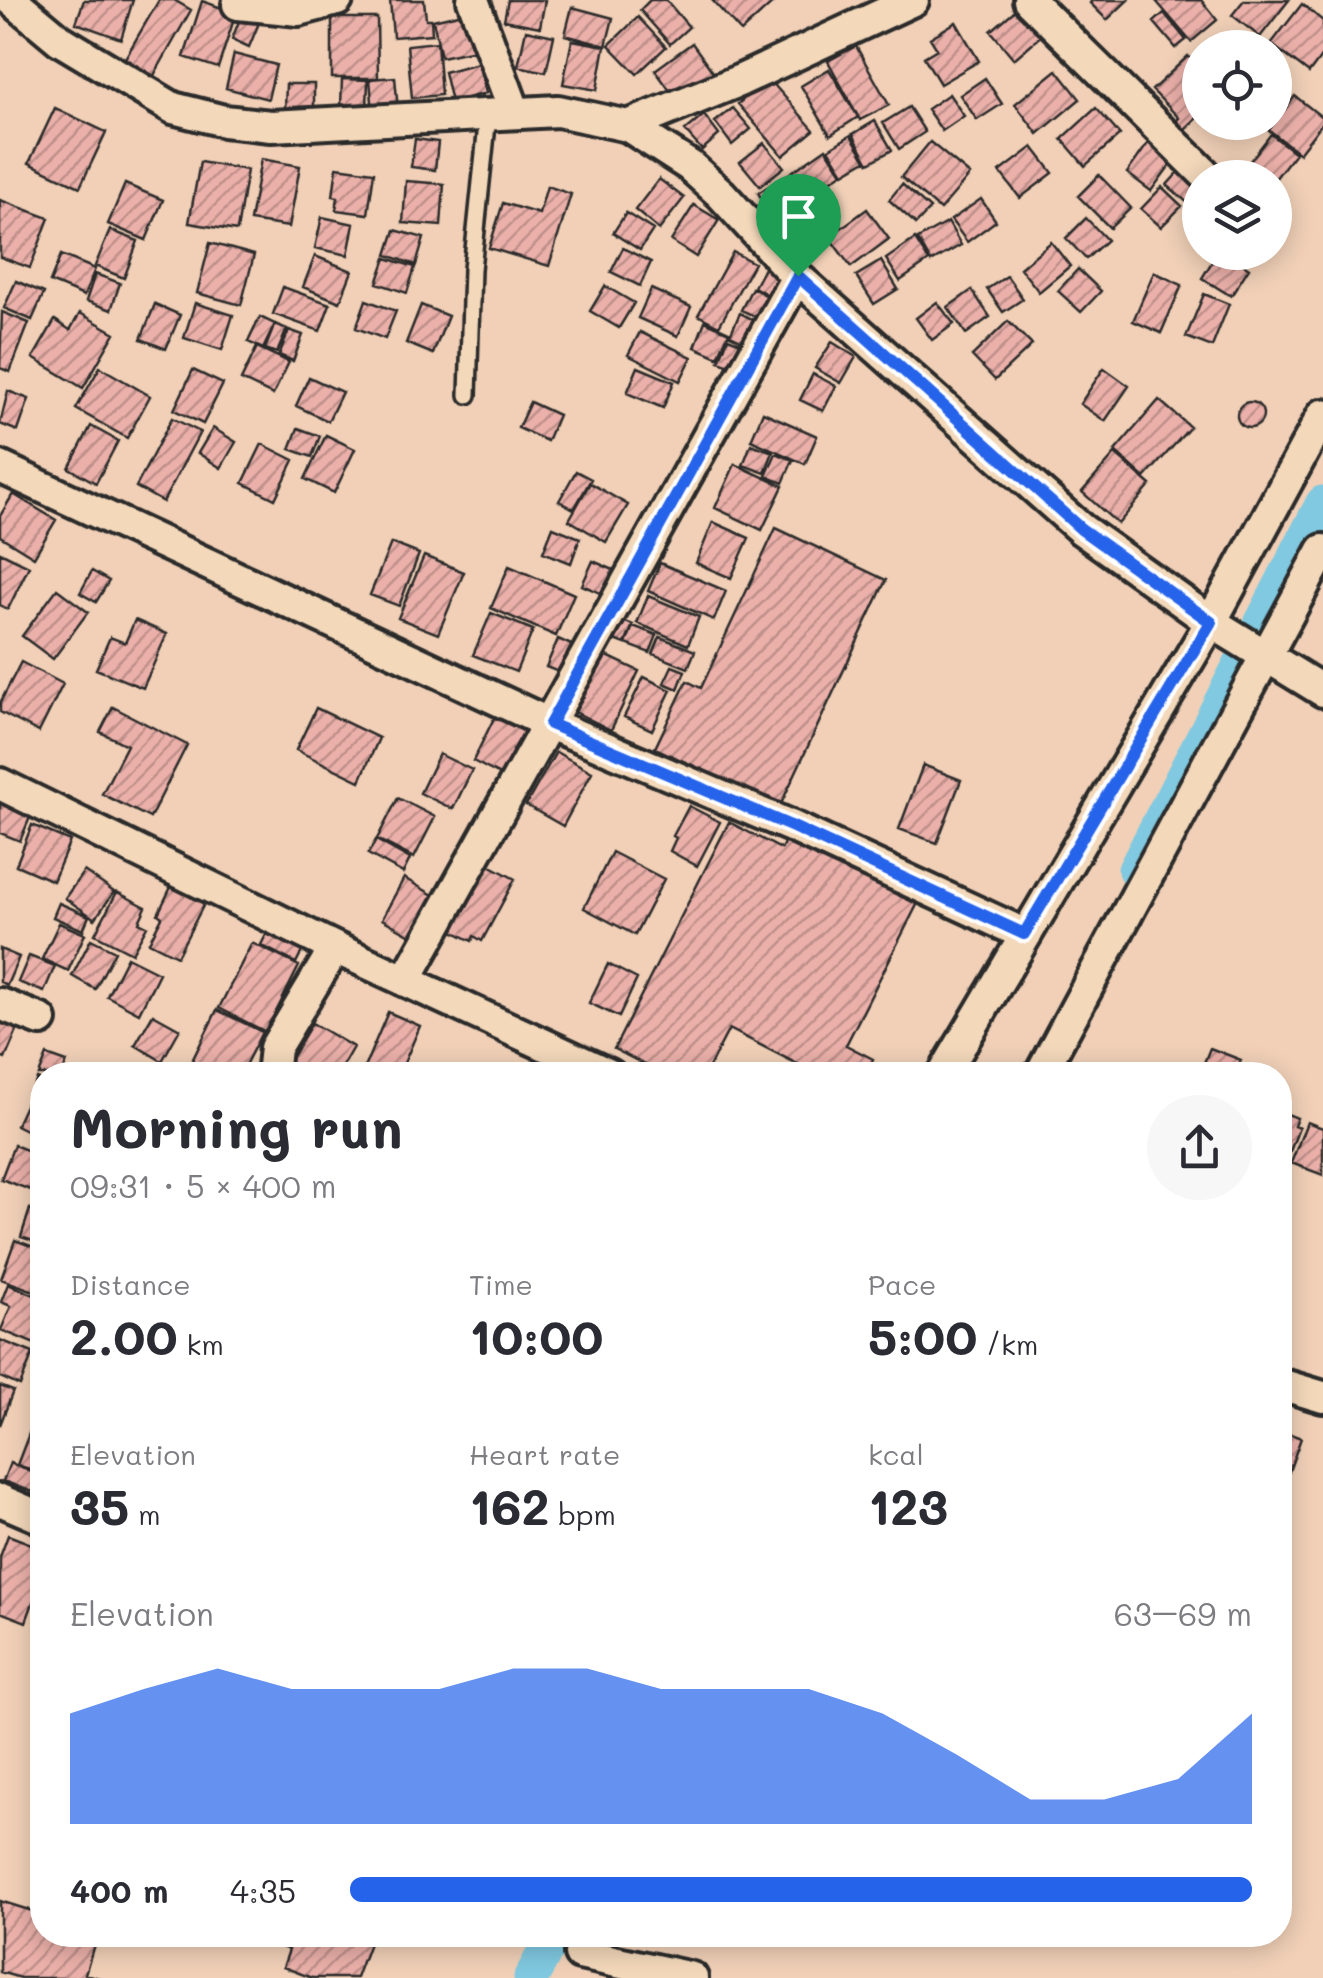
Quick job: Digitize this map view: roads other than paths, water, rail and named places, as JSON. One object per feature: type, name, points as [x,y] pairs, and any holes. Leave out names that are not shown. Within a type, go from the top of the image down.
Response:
[{"type":"street","points":[[12,0],[60,40],[173,108],[224,121],[271,126],[558,111],[628,126],[700,176],[798,276],[1081,529],[1259,654],[1323,691]]},
{"type":"street","points":[[238,4],[299,10],[336,0]]},
{"type":"street","points":[[473,0],[502,114]]},
{"type":"street","points":[[628,126],[741,80],[913,0]]},
{"type":"street","points":[[1029,0],[1191,160]]},
{"type":"street","points":[[405,980],[798,276]]},
{"type":"street","points":[[950,1062],[1024,934],[1215,624],[1323,414]]},
{"type":"street","points":[[0,467],[550,724],[793,827],[1024,934]]},
{"type":"street","points":[[1047,1062],[1259,654],[1323,550]]},
{"type":"street","points":[[0,784],[335,948],[582,1062]]},
{"type":"street","points":[[274,1062],[276,1048],[335,948]]},
{"type":"street","points":[[0,1004],[41,1020]]},
{"type":"street","points":[[1292,1388],[1323,1397]]},
{"type":"street","points":[[0,1500],[30,1513]]},
{"type":"street","points":[[579,1956],[692,1978]]},
{"type":"lane","points":[[468,395],[472,269],[502,114]]},
{"type":"waterway","points":[[1135,870],[1323,503]]},
{"type":"waterway","points":[[531,1978],[548,1947]]}]
